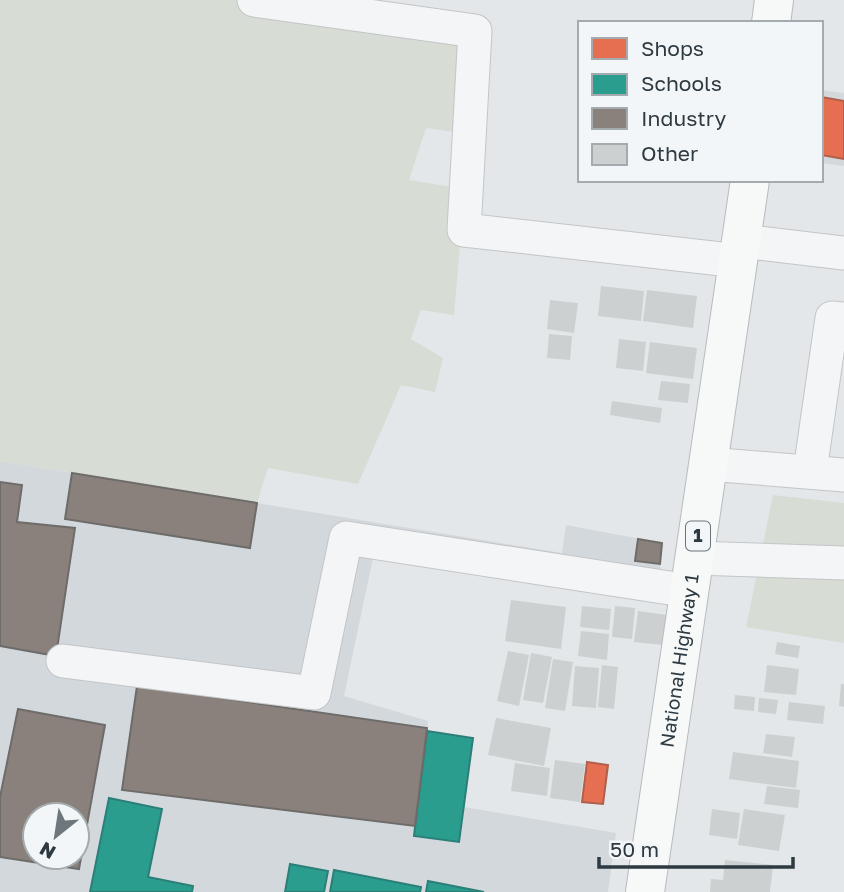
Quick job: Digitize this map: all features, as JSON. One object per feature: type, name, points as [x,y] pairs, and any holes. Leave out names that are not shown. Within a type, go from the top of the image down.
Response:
[{"type":"highway","points":[[771,21],[775,0]]},
{"type":"highway","name":"National Highway 1","points":[[645,892],[750,182]]},
{"type":"street","points":[[254,0],[475,31],[464,230],[740,251],[844,253]]},
{"type":"street","points":[[810,471],[832,318],[844,319]]},
{"type":"street","points":[[708,464],[844,475]]},
{"type":"street","points":[[63,661],[314,693],[346,538],[692,575],[844,563]]},
{"type":"shaded area","points":[[0,0],[311,0],[491,21],[484,136],[426,128],[409,180],[465,189],[454,315],[421,310],[411,339],[443,358],[435,392],[401,385],[358,484],[268,468],[257,503],[0,461]]},
{"type":"shaded area","points":[[823,90],[844,93],[844,166],[823,163]]},
{"type":"shaded area","points":[[0,461],[562,553],[566,525],[662,543],[658,600],[374,553],[344,696],[428,721],[427,731],[473,738],[464,807],[616,833],[608,892],[0,892]]},
{"type":"shaded area","points":[[773,495],[844,503],[844,643],[746,627]]},
{"type":"building: Shops","points":[[823,97],[844,101],[844,159],[823,155]]},
{"type":"building: Shops","points":[[587,762],[608,765],[603,804],[582,802]]},
{"type":"building: Schools","points":[[427,731],[473,738],[459,842],[414,836]]},
{"type":"building: Schools","points":[[109,798],[162,809],[148,877],[193,886],[192,892],[90,892]]},
{"type":"building: Schools","points":[[290,864],[328,871],[324,892],[285,892]]},
{"type":"building: Schools","points":[[334,870],[421,887],[420,892],[330,892]]},
{"type":"building: Schools","points":[[428,881],[484,892],[426,892]]},
{"type":"building: Industry","points":[[72,473],[257,503],[250,548],[65,519]]},
{"type":"building: Industry","points":[[0,482],[22,485],[17,522],[75,528],[56,656],[0,646]]},
{"type":"building: Industry","points":[[638,539],[662,543],[660,564],[635,561]]},
{"type":"building: Industry","points":[[137,686],[427,728],[415,826],[122,790]]},
{"type":"building: Industry","points":[[18,709],[105,725],[91,803],[21,801],[21,860],[0,857],[0,797]]},
{"type":"building: Other","points":[[601,286],[644,291],[641,321],[598,316]]},
{"type":"building: Other","points":[[647,290],[697,296],[693,328],[643,321]]},
{"type":"building: Other","points":[[550,300],[578,303],[574,333],[547,329]]},
{"type":"building: Other","points":[[549,334],[572,336],[570,360],[547,358]]},
{"type":"building: Other","points":[[619,339],[646,342],[643,371],[616,368]]},
{"type":"building: Other","points":[[650,342],[697,348],[693,379],[646,373]]},
{"type":"building: Other","points":[[661,381],[690,384],[688,403],[658,400]]},
{"type":"building: Other","points":[[612,401],[662,408],[660,423],[610,415]]},
{"type":"building: Other","points":[[511,600],[566,607],[561,649],[505,641]]},
{"type":"building: Other","points":[[582,606],[611,609],[609,630],[580,627]]},
{"type":"building: Other","points":[[615,606],[635,608],[632,639],[612,637]]},
{"type":"building: Other","points":[[638,611],[667,615],[663,645],[634,642]]},
{"type":"building: Other","points":[[581,631],[609,634],[607,660],[578,656]]},
{"type":"building: Other","points":[[777,642],[800,646],[798,658],[775,654]]},
{"type":"building: Other","points":[[508,651],[529,655],[519,706],[497,701]]},
{"type":"building: Other","points":[[531,653],[552,657],[543,703],[523,700]]},
{"type":"building: Other","points":[[553,659],[573,662],[565,711],[545,708]]},
{"type":"building: Other","points":[[602,665],[618,667],[614,709],[598,707]]},
{"type":"building: Other","points":[[767,665],[799,669],[796,695],[764,692]]},
{"type":"building: Other","points":[[575,666],[599,668],[596,708],[572,706]]},
{"type":"building: Other","points":[[841,684],[844,684],[844,707],[839,706]]},
{"type":"building: Other","points":[[735,695],[755,697],[754,711],[734,709]]},
{"type":"building: Other","points":[[759,698],[778,700],[776,714],[758,712]]},
{"type":"building: Other","points":[[789,702],[825,706],[823,724],[787,720]]},
{"type":"building: Other","points":[[496,718],[551,728],[544,766],[488,755]]},
{"type":"building: Other","points":[[766,734],[795,737],[792,757],[763,753]]},
{"type":"building: Other","points":[[733,752],[799,761],[796,788],[729,779]]},
{"type":"building: Other","points":[[555,760],[585,764],[580,802],[550,798]]},
{"type":"building: Other","points":[[515,763],[550,768],[547,796],[511,791]]},
{"type":"building: Other","points":[[767,786],[800,790],[798,808],[764,804]]},
{"type":"building: Other","points":[[712,809],[740,813],[737,839],[709,835]]},
{"type":"building: Other","points":[[744,809],[785,815],[779,851],[738,845]]},
{"type":"building: Other","points":[[725,860],[773,865],[770,892],[710,892],[711,879],[723,880]]}]
